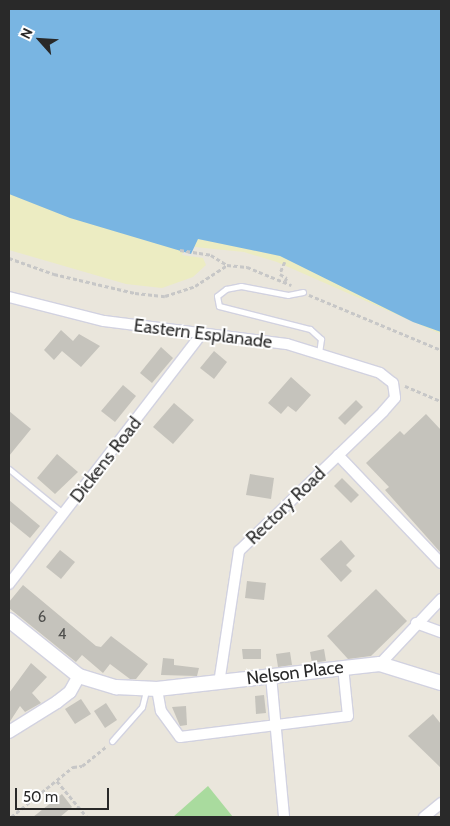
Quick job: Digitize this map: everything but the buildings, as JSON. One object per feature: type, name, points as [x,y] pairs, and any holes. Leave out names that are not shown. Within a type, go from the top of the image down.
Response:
[{"type":"main road","points":[[9,620],[79,676]]},
{"type":"main road","name":"Nelson Place","points":[[79,676],[151,690],[380,664],[441,683]]},
{"type":"street","name":"Eastern Esplanade","points":[[9,297],[104,321],[201,335],[287,344],[380,373],[393,383]]},
{"type":"street","name":"Dickens Road","points":[[9,584],[201,335]]},
{"type":"street","name":"Rectory Road","points":[[219,683],[239,551],[395,398],[393,383]]},
{"type":"street","points":[[338,455],[441,563]]},
{"type":"street","points":[[380,664],[416,623],[441,599]]},
{"type":"street","points":[[416,623],[441,632]]},
{"type":"street","points":[[151,690],[161,711],[180,737],[348,716],[343,667]]},
{"type":"street","points":[[9,732],[70,692],[79,676]]},
{"type":"street","points":[[271,676],[284,817]]},
{"type":"street","points":[[424,817],[441,803]]},
{"type":"lane","points":[[303,292],[288,296],[241,286],[226,289],[217,296],[220,306],[310,329],[321,339],[319,353]]},
{"type":"lane","points":[[9,469],[64,514]]},
{"type":"lane","points":[[112,742],[142,707],[151,690]]},
{"type":"path","points":[[180,250],[211,255],[227,265]]},
{"type":"path","points":[[285,262],[280,274],[287,278],[285,282]]},
{"type":"path","points":[[393,383],[420,389],[441,401]]},
{"type":"path","points":[[10,817],[57,780],[112,742]]},
{"type":"path","points":[[57,780],[86,817]]},
{"type":"path","points":[[80,817],[84,814]]},
{"type":"green space","points":[[208,786],[233,817],[173,817]]},
{"type":"sand","points":[[9,153],[441,291],[441,334],[277,262],[244,252],[185,246],[182,255],[203,258],[206,265],[193,277],[162,288],[126,284],[9,250]]},
{"type":"water","points":[[9,9],[441,9],[441,332],[413,322],[280,256],[198,239],[191,254],[70,218],[9,194]]}]
